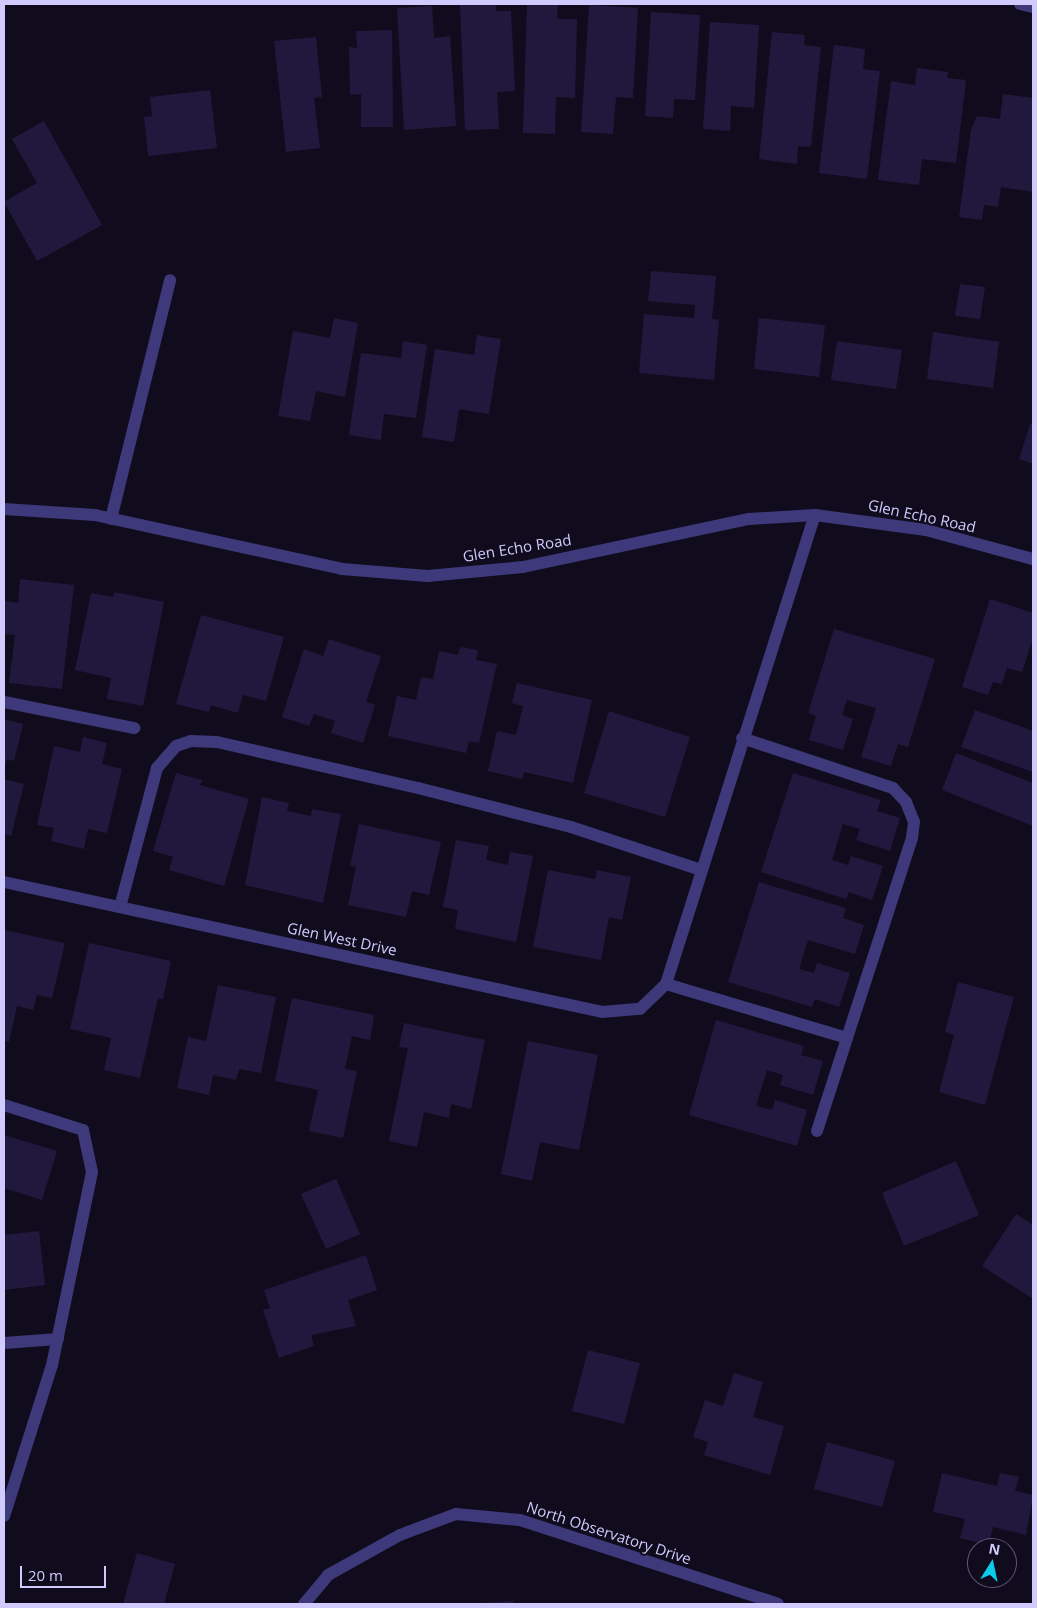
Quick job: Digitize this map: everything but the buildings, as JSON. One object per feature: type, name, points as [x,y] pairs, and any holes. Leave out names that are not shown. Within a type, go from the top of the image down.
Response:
[{"type":"street","points":[[1020,4],[1033,7]]},
{"type":"street","points":[[110,519],[170,280]]},
{"type":"street","name":"Glen Echo Road","points":[[4,509],[110,519],[342,569],[428,576],[523,567],[748,519],[815,515],[926,530],[1033,559]]},
{"type":"street","points":[[815,515],[742,738],[666,984],[847,1038]]},
{"type":"street","points":[[4,702],[134,728]]},
{"type":"street","points":[[742,738],[893,788],[906,802],[914,822],[817,1131]]},
{"type":"street","points":[[120,907],[157,768],[176,746],[192,741],[217,742],[418,788],[571,828],[701,870]]},
{"type":"street","name":"Glen West Drive","points":[[4,882],[602,1012],[640,1009],[666,984]]},
{"type":"street","points":[[4,1105],[83,1130],[92,1172],[58,1339],[4,1516]]},
{"type":"street","points":[[4,1343],[58,1339]]},
{"type":"street","name":"North Observatory Drive","points":[[304,1604],[328,1575],[400,1535],[456,1514],[520,1520],[778,1604]]}]
